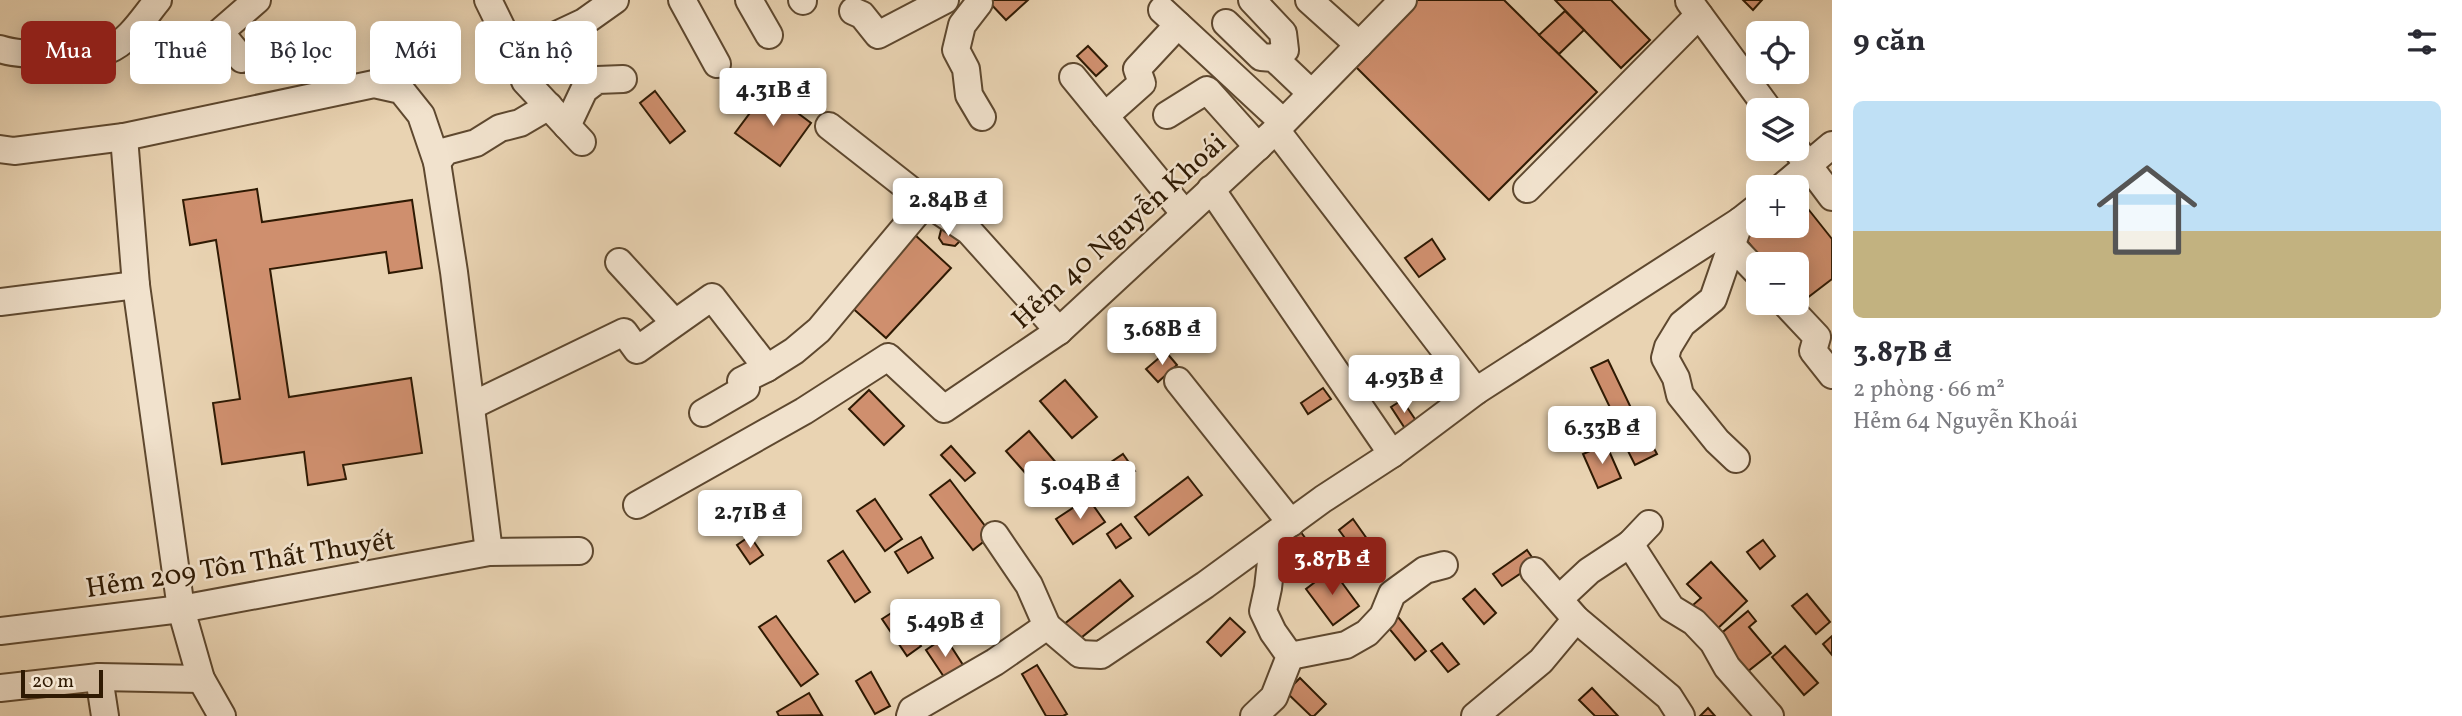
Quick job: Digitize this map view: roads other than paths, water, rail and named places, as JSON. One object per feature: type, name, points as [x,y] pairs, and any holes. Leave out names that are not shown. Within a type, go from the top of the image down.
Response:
[{"type":"street","points":[[0,49],[68,56],[108,50],[131,34],[158,0]]},
{"type":"street","points":[[242,59],[220,32],[257,0]]},
{"type":"street","points":[[488,0],[518,61],[524,80],[574,134],[584,90],[597,80],[623,79]]},
{"type":"street","points":[[585,21],[615,0]]},
{"type":"street","points":[[682,0],[717,64]]},
{"type":"street","points":[[749,0],[769,35]]},
{"type":"street","points":[[853,10],[862,15],[878,34],[945,0]]},
{"type":"street","points":[[1252,0],[1283,33],[1285,50],[1274,58]]},
{"type":"street","points":[[1309,0],[1359,46]]},
{"type":"street","name":"Hẻm 40 Nguyễn Khoái","points":[[637,505],[804,411],[888,357],[944,409],[1059,331],[1272,133],[1403,0]]},
{"type":"street","points":[[972,1],[962,25],[957,50],[966,69],[969,95],[982,117]]},
{"type":"street","points":[[1527,188],[1694,7],[1760,98]]},
{"type":"street","points":[[1105,116],[1142,83],[1137,69],[1170,17],[1272,133],[1476,391]]},
{"type":"street","points":[[1226,23],[1261,57],[1274,58],[1311,93]]},
{"type":"street","points":[[1073,77],[1185,214]]},
{"type":"street","points":[[0,149],[14,150],[124,137],[374,84],[401,90],[421,115],[437,162],[454,272],[489,552]]},
{"type":"street","points":[[1167,116],[1207,90],[1272,133]]},
{"type":"street","points":[[437,162],[446,151],[476,143],[500,128],[520,123],[548,106]]},
{"type":"street","points":[[829,126],[926,202],[969,231],[1059,331]]},
{"type":"street","points":[[124,137],[135,285],[181,609],[201,679],[222,716]]},
{"type":"street","points":[[1809,155],[1832,145]]},
{"type":"street","points":[[1805,161],[1832,197]]},
{"type":"street","points":[[1211,189],[1392,454]]},
{"type":"street","points":[[703,413],[746,388],[741,381],[794,351],[819,330],[926,202]]},
{"type":"street","points":[[995,536],[1029,585],[1047,626],[1080,654],[1101,655],[1323,499],[1392,454],[1476,391],[1743,224]]},
{"type":"street","points":[[1743,224],[1752,252]]},
{"type":"street","points":[[1735,459],[1680,395],[1676,378],[1665,358],[1668,347],[1682,324],[1713,299],[1743,224]]},
{"type":"street","points":[[619,262],[674,322]]},
{"type":"street","points":[[0,302],[135,285]]},
{"type":"street","points":[[471,406],[624,332],[637,350],[712,297],[767,368]]},
{"type":"street","points":[[1796,315],[1817,337],[1813,351],[1832,375]]},
{"type":"street","points":[[1178,381],[1283,529],[1263,611],[1273,632],[1290,656]]},
{"type":"street","points":[[1559,599],[1589,571],[1630,544],[1649,524]]},
{"type":"street","points":[[1630,544],[1671,608],[1694,622],[1713,642],[1727,667],[1770,716]]},
{"type":"street","name":"Hẻm 209 Tôn Thất Thuyết","points":[[0,631],[181,609],[489,552],[579,551]]},
{"type":"street","points":[[1290,656],[1346,645],[1367,634],[1383,616],[1392,594],[1425,570],[1444,565]]},
{"type":"street","points":[[1534,571],[1576,619],[1669,697],[1681,716]]},
{"type":"street","points":[[1475,716],[1541,661],[1576,619]]},
{"type":"street","points":[[910,716],[912,710],[995,662],[1047,626]]},
{"type":"street","points":[[1254,716],[1274,697],[1290,656]]},
{"type":"street","points":[[0,688],[99,677],[201,679]]},
{"type":"street","points":[[99,677],[105,716]]}]
